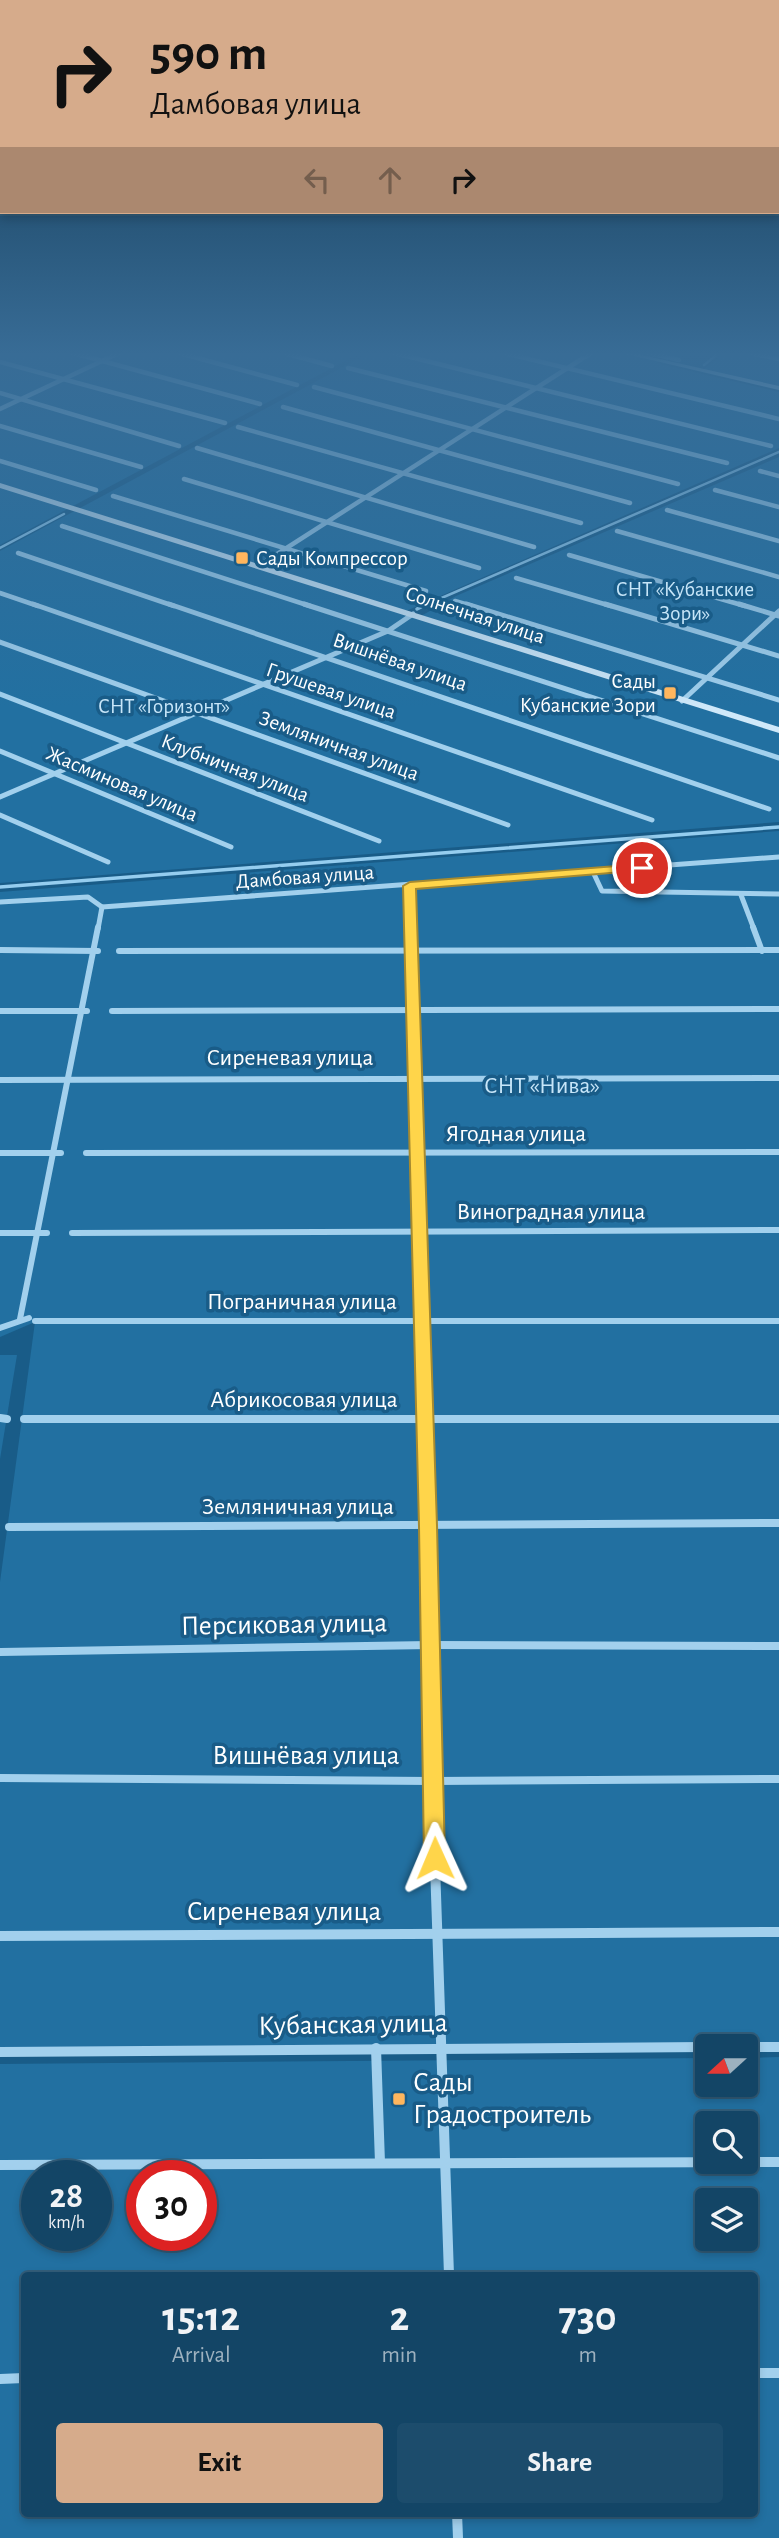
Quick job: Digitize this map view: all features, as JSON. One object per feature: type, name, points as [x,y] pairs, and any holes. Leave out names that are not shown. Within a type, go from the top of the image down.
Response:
[{"type":"street","points":[[35,471],[96,490]]},
{"type":"street","points":[[277,471],[534,547]]},
{"type":"street","points":[[397,471],[581,523]]},
{"type":"street","points":[[260,565],[410,471]]},
{"type":"street","points":[[518,471],[630,503]]},
{"type":"street","points":[[632,471],[678,484]]},
{"type":"street","points":[[762,471],[779,476]]},
{"type":"street","points":[[184,479],[478,568]]},
{"type":"street","name":"Солнечная улица","points":[[0,485],[779,730]]},
{"type":"street","points":[[715,490],[779,507]]},
{"type":"street","points":[[113,496],[426,591]]},
{"type":"street","points":[[667,510],[779,541]]},
{"type":"street","points":[[62,526],[779,758]]},
{"type":"street","points":[[617,531],[779,577]]},
{"type":"street","name":"Вишнёвая улица","points":[[18,553],[769,809]]},
{"type":"street","points":[[569,555],[777,614]]},
{"type":"street","points":[[516,578],[779,656]]},
{"type":"street","name":"Грушевая улица","points":[[0,593],[652,820]]},
{"type":"street","points":[[455,601],[779,700]]},
{"type":"street","points":[[0,797],[388,631],[413,614]]},
{"type":"street","points":[[682,701],[777,614]]},
{"type":"street","name":"Земляничная улица","points":[[0,642],[508,825]]},
{"type":"street","name":"Клубничная улица","points":[[0,694],[379,841]]},
{"type":"street","name":"Жасминовая улица","points":[[0,751],[231,847]]},
{"type":"street","points":[[0,815],[108,862]]},
{"type":"street","name":"Дамбовая улица","points":[[102,907],[779,857]]},
{"type":"street","points":[[593,872],[602,891],[779,894]]},
{"type":"street","points":[[410,886],[440,2047],[449,2272]]},
{"type":"street","points":[[741,895],[762,951]]},
{"type":"street","points":[[0,902],[88,897],[102,907],[97,951],[69,1080],[28,1319],[1,1328]]},
{"type":"street","points":[[0,950],[97,951]]},
{"type":"street","points":[[119,951],[779,950]]},
{"type":"street","points":[[112,1011],[779,1010]]},
{"type":"street","points":[[0,1011],[85,1011]]},
{"type":"street","name":"Сиреневая улица","points":[[0,1080],[779,1078]]},
{"type":"street","name":"Ягодная улица","points":[[86,1153],[779,1152]]},
{"type":"street","points":[[0,1153],[58,1153]]},
{"type":"street","name":"Виноградная улица","points":[[72,1233],[779,1230]]},
{"type":"street","points":[[0,1233],[43,1233]]},
{"type":"street","name":"Пограничная улица","points":[[28,1319],[779,1321]]},
{"type":"street","name":"Абрикосовая улица","points":[[24,1419],[779,1419]]},
{"type":"street","name":"Земляничная улица","points":[[9,1527],[779,1523]]},
{"type":"street","name":"Персиковая улица","points":[[0,1652],[430,1645],[779,1646]]},
{"type":"street","name":"Вишнёвая улица","points":[[0,1778],[433,1781],[779,1779]]},
{"type":"street","name":"Сиреневая улица","points":[[0,1936],[779,1932]]},
{"type":"street","name":"Кубанская улица","points":[[0,2052],[695,2047]]},
{"type":"street","points":[[758,2047],[779,2047]]},
{"type":"street","points":[[376,2048],[380,2163]]},
{"type":"street","points":[[0,2165],[779,2162]]},
{"type":"street","points":[[758,2373],[779,2374]]},
{"type":"street","points":[[0,2379],[21,2378]]},
{"type":"street","points":[[457,2517],[458,2538]]},
{"type":"green space","points":[[0,471],[138,471],[0,545]]},
{"type":"green space","name":"СНТ «Горизонт»","points":[[148,471],[725,471],[406,611],[421,616],[456,596],[745,471],[779,471],[779,822],[0,883],[0,551]]},
{"type":"green space","name":"СНТ «Нива»","points":[[779,831],[779,2047],[758,2047],[758,2034],[695,2034],[695,2048],[0,2052],[0,1582],[35,1322],[0,1337],[0,892]]},
{"type":"green space","points":[[0,1355],[17,1355],[0,1459]]},
{"type":"green space","points":[[779,2057],[779,2538],[0,2538],[0,2064],[695,2058],[695,2097],[758,2097],[758,2058]]},
{"type":"waterway","points":[[423,606],[734,471]]},
{"type":"waterway","points":[[0,548],[64,514]]},
{"type":"waterway","points":[[423,606],[427,604]]},
{"type":"waterway","points":[[417,609],[423,606]]},
{"type":"waterway","points":[[0,887],[779,827]]},
{"type":"place","name":"Сады Компрессор","points":[[242,558]]},
{"type":"place","name":"Сады Кубанские Зори","points":[[670,693]]},
{"type":"place","name":"Сады Градостроитель","points":[[399,2099]]},
{"type":"route","points":[[435,1858],[410,886],[642,868]]},
{"type":"park label","name":"СНТ «Кубанские Зори»","points":[[685,601]]}]
